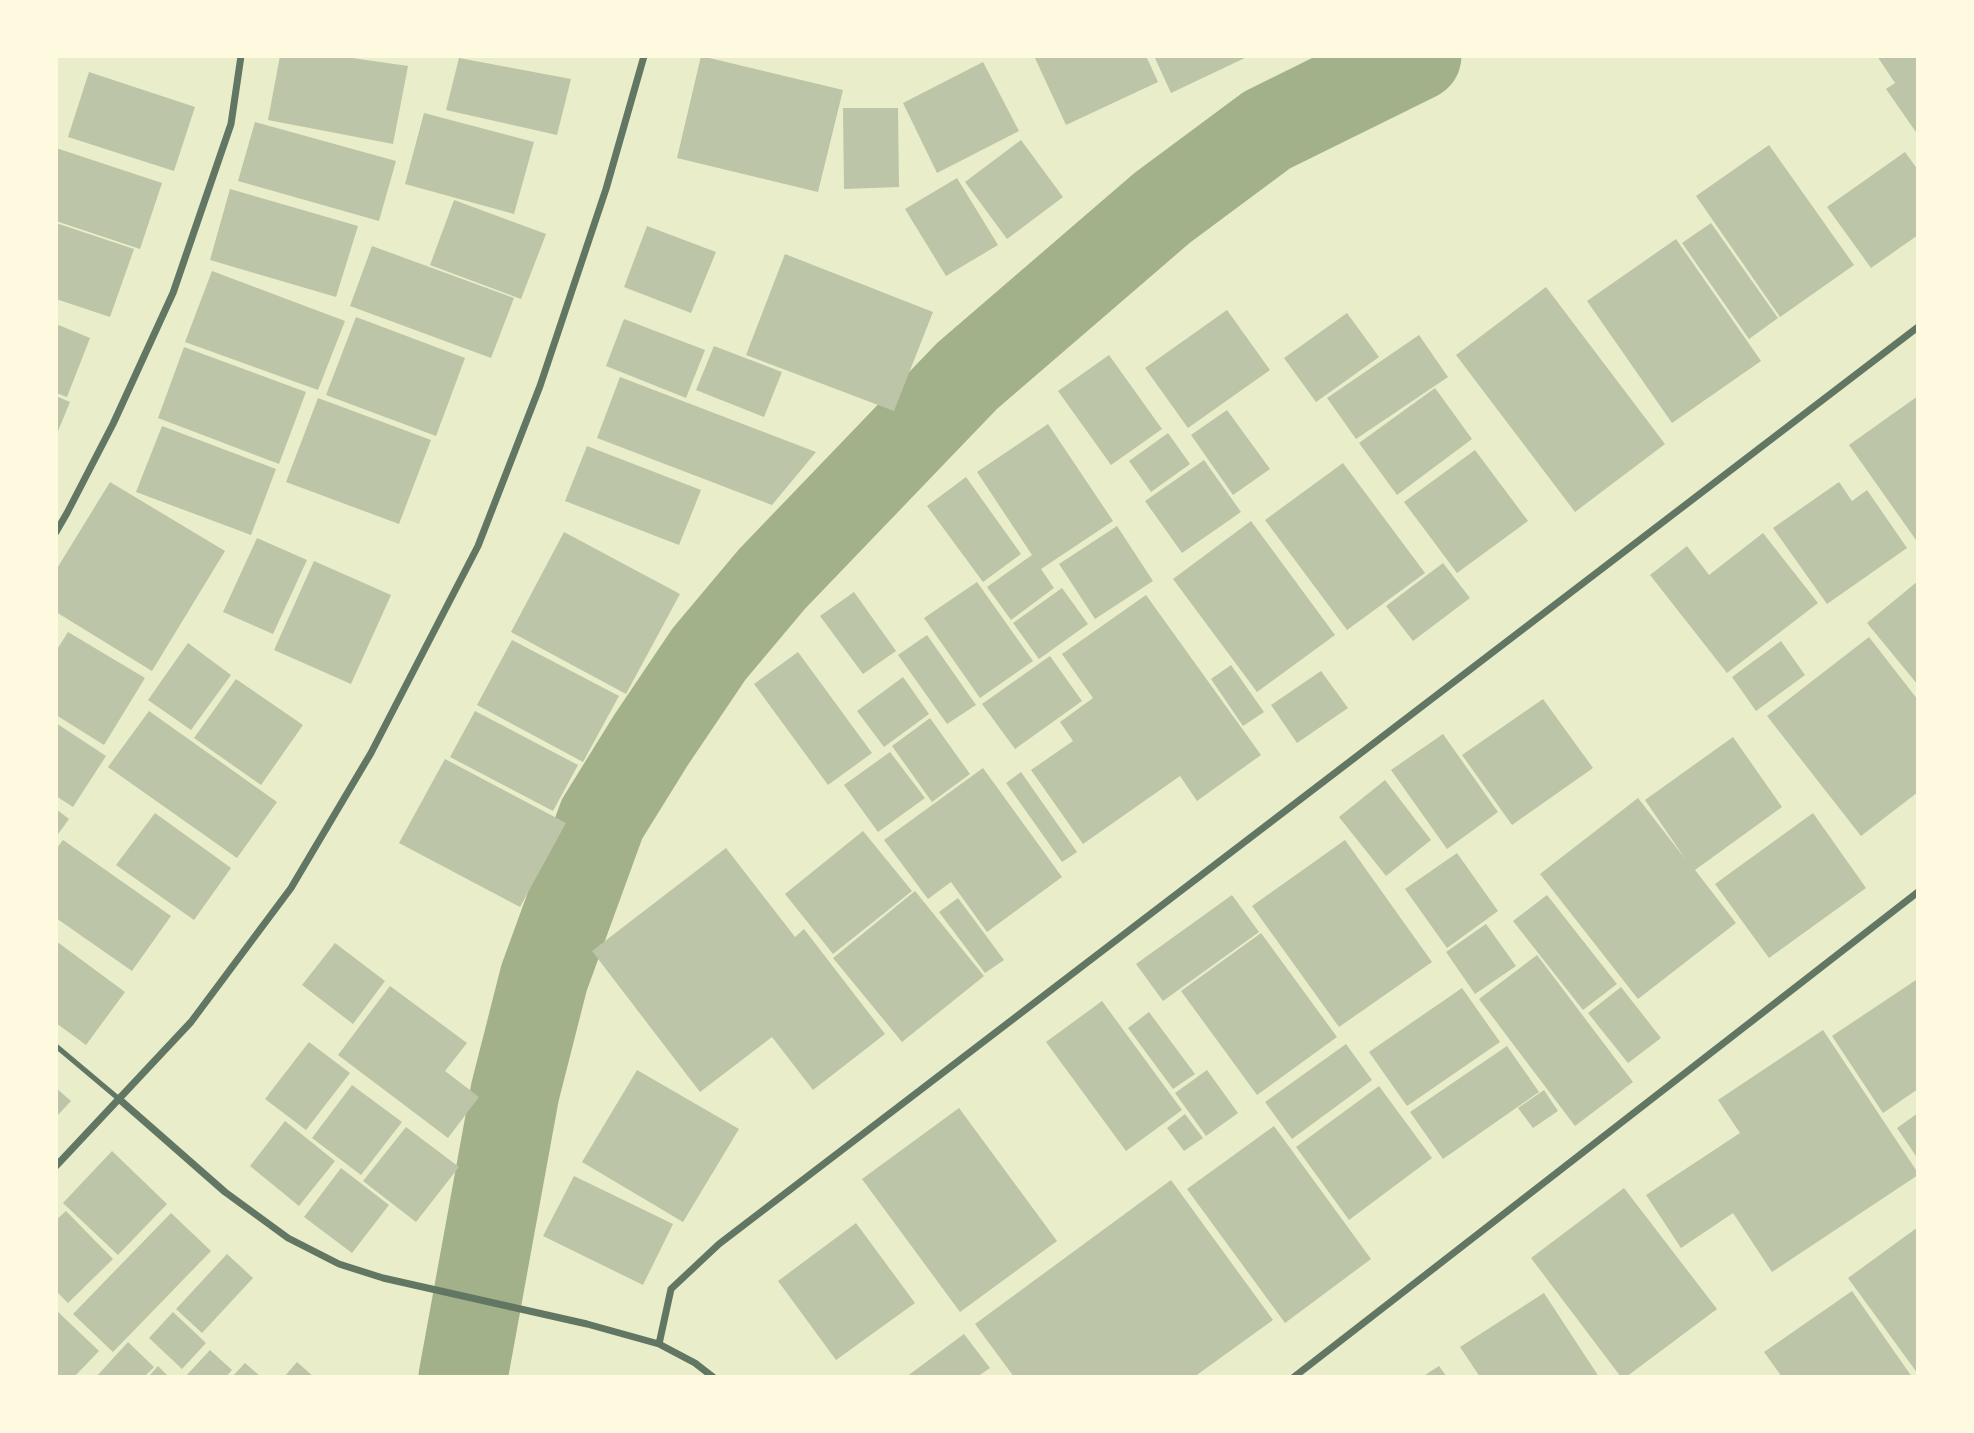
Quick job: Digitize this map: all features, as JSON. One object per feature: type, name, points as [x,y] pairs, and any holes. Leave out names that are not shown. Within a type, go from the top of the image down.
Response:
[{"type":"street","points":[[56,532],[113,424],[173,293],[232,124],[241,56]]},
{"type":"street","points":[[56,1166],[191,1021],[291,887],[371,753],[478,547],[540,386],[589,242],[644,56]]},
{"type":"street","points":[[659,1344],[671,1289],[719,1244],[1918,327]]},
{"type":"street","points":[[1294,1377],[1918,892]]},
{"type":"street","points":[[119,1099],[225,1192],[288,1238],[339,1264],[426,1289],[587,1324],[659,1344],[695,1363],[713,1377]]},
{"type":"lane","points":[[56,1046],[119,1099]]},
{"type":"building","points":[[280,56],[338,56],[408,66],[393,144],[268,120]]},
{"type":"building","points":[[701,56],[843,90],[818,192],[677,158]]},
{"type":"building","points":[[1034,56],[1146,56],[1158,82],[1066,125]]},
{"type":"building","points":[[1154,56],[1249,56],[1171,93]]},
{"type":"building","points":[[1877,56],[1918,56],[1918,135],[1886,89],[1895,83]]},
{"type":"building","points":[[459,58],[571,79],[557,135],[446,110]]},
{"type":"building","points":[[983,62],[1019,131],[937,173],[903,103]]},
{"type":"building","points":[[89,72],[195,107],[174,171],[68,137]]},
{"type":"building","points":[[843,108],[898,108],[899,187],[844,189]]},
{"type":"building","points":[[424,113],[534,142],[514,214],[405,184]]},
{"type":"building","points":[[255,122],[396,161],[379,221],[238,181]]},
{"type":"building","points":[[1021,140],[1063,197],[1007,239],[965,182]]},
{"type":"building","points":[[1769,145],[1854,265],[1780,317],[1696,196]]},
{"type":"building","points":[[56,148],[162,183],[140,249],[56,221]]},
{"type":"building","points":[[1905,152],[1918,170],[1918,235],[1871,268],[1827,207]]},
{"type":"building","points":[[957,178],[998,245],[946,276],[905,209]]},
{"type":"building","points":[[230,189],[358,226],[336,297],[210,260]]},
{"type":"building","points":[[454,200],[546,234],[521,299],[430,265]]},
{"type":"building","points":[[56,223],[134,249],[110,317],[56,299]]},
{"type":"building","points":[[1711,223],[1778,318],[1749,339],[1682,243]]},
{"type":"building","points":[[647,226],[716,252],[691,313],[624,287]]},
{"type":"building","points":[[1676,239],[1761,361],[1672,423],[1587,301]]},
{"type":"building","points":[[372,246],[514,298],[491,358],[350,306]]},
{"type":"building","points":[[785,254],[933,312],[894,411],[746,355]]},
{"type":"building","points":[[212,271],[345,321],[318,390],[185,342]]},
{"type":"building","points":[[1546,287],[1665,444],[1575,512],[1456,355]]},
{"type":"building","points":[[1227,310],[1270,370],[1188,428],[1145,368]]},
{"type":"building","points":[[1347,313],[1379,357],[1316,402],[1284,358]]},
{"type":"building","points":[[356,317],[465,358],[436,436],[326,395]]},
{"type":"building","points":[[624,319],[705,350],[686,398],[606,366]]},
{"type":"building","points":[[56,324],[90,338],[67,397],[56,393]]},
{"type":"building","points":[[1419,335],[1448,377],[1356,439],[1327,398]]},
{"type":"building","points":[[714,346],[782,372],[764,417],[696,390]]},
{"type":"building","points":[[184,347],[306,392],[279,464],[158,418]]},
{"type":"building","points":[[1109,355],[1162,429],[1111,465],[1058,391]]},
{"type":"building","points":[[620,377],[816,452],[772,505],[597,438]]},
{"type":"building","points":[[1435,388],[1472,439],[1397,495],[1359,443]]},
{"type":"building","points":[[56,396],[70,402],[56,436]]},
{"type":"building","points":[[1918,396],[1918,539],[1916,540],[1849,445]]},
{"type":"building","points":[[318,398],[431,440],[399,524],[286,482]]},
{"type":"building","points":[[1227,410],[1270,469],[1233,495],[1191,435]]},
{"type":"building","points":[[1048,424],[1113,521],[1041,569],[1054,588],[1011,620],[987,587],[1032,555],[977,472]]},
{"type":"building","points":[[162,426],[276,469],[251,535],[136,492]]},
{"type":"building","points":[[1168,433],[1190,464],[1151,492],[1129,461]]},
{"type":"building","points":[[587,446],[701,490],[679,545],[565,501]]},
{"type":"building","points":[[1475,450],[1528,521],[1457,573],[1404,502]]},
{"type":"building","points":[[1204,460],[1241,512],[1182,553],[1145,501]]},
{"type":"building","points":[[1343,463],[1425,573],[1347,630],[1265,520]]},
{"type":"building","points":[[966,477],[1021,554],[983,582],[927,506]]},
{"type":"building","points":[[110,482],[225,551],[152,671],[56,612],[56,570]]},
{"type":"building","points":[[1839,482],[1852,501],[1867,490],[1907,548],[1827,604],[1773,528]]},
{"type":"building","points":[[1251,521],[1335,635],[1257,692],[1173,579]]},
{"type":"building","points":[[1117,526],[1153,581],[1095,619],[1059,564]]},
{"type":"building","points":[[564,532],[680,594],[626,694],[511,632]]},
{"type":"building","points":[[1763,533],[1818,603],[1727,673],[1650,575],[1687,546],[1709,575]]},
{"type":"building","points":[[257,538],[307,560],[273,634],[223,612]]},
{"type":"building","points":[[314,561],[391,595],[351,684],[274,650]]},
{"type":"building","points":[[1443,563],[1470,598],[1413,641],[1386,606]]},
{"type":"building","points":[[1918,581],[1918,685],[1867,623]]},
{"type":"building","points":[[977,582],[1033,661],[980,698],[924,618]]},
{"type":"building","points":[[1062,588],[1088,624],[1039,659],[1013,623]]},
{"type":"building","points":[[854,592],[896,651],[863,674],[820,616]]},
{"type":"building","points":[[1146,595],[1261,755],[1197,801],[1180,776],[1083,844],[1031,770],[1073,741],[1060,722],[1093,698],[1062,654]]},
{"type":"building","points":[[68,632],[145,678],[104,745],[56,715],[56,651]]},
{"type":"building","points":[[927,635],[976,705],[947,724],[898,655]]},
{"type":"building","points":[[1869,637],[1918,700],[1918,792],[1861,836],[1767,716]]},
{"type":"building","points":[[512,640],[619,696],[583,762],[477,705]]},
{"type":"building","points":[[1781,641],[1805,675],[1756,711],[1732,677]]},
{"type":"building","points":[[188,643],[231,675],[191,730],[148,700]]},
{"type":"building","points":[[798,652],[872,753],[828,785],[754,684]]},
{"type":"building","points":[[1050,656],[1082,701],[1015,749],[982,704]]},
{"type":"building","points":[[1231,665],[1264,712],[1243,726],[1211,679]]},
{"type":"building","points":[[1321,671],[1348,708],[1297,743],[1271,705]]},
{"type":"building","points":[[903,677],[929,714],[884,747],[857,711]]},
{"type":"building","points":[[236,679],[303,725],[261,785],[194,738]]},
{"type":"building","points":[[1543,699],[1593,768],[1512,825],[1462,755]]},
{"type":"building","points":[[149,711],[277,802],[237,858],[108,767]]},
{"type":"building","points":[[475,711],[578,765],[553,811],[450,757]]},
{"type":"building","points":[[930,718],[970,774],[932,802],[892,746]]},
{"type":"building","points":[[56,723],[106,756],[73,807],[56,796]]},
{"type":"building","points":[[1443,734],[1498,812],[1447,849],[1391,770]]},
{"type":"building","points":[[1733,737],[1782,807],[1695,870],[1736,923],[1638,999],[1540,874],[1638,798],[1686,860],[1645,800]]},
{"type":"building","points":[[890,752],[925,798],[878,832],[844,785]]},
{"type":"building","points":[[445,759],[566,823],[520,907],[399,843]]},
{"type":"building","points":[[983,768],[1062,877],[987,932],[951,882],[928,899],[884,840]]},
{"type":"building","points":[[1021,772],[1077,852],[1062,862],[1006,783]]},
{"type":"building","points":[[1385,780],[1431,840],[1386,876],[1339,817]]},
{"type":"building","points":[[56,809],[69,819],[56,837]]},
{"type":"building","points":[[155,813],[231,868],[194,920],[116,865]]},
{"type":"building","points":[[1813,813],[1866,888],[1769,958],[1715,884]]},
{"type":"building","points":[[863,831],[912,891],[833,954],[785,894]]},
{"type":"building","points":[[63,840],[171,916],[132,971],[56,918],[56,849]]},
{"type":"building","points":[[1345,840],[1432,962],[1339,1027],[1252,906]]},
{"type":"building","points":[[726,848],[795,937],[804,929],[885,1034],[813,1090],[772,1037],[700,1092],[592,951]]},
{"type":"building","points":[[1457,853],[1498,911],[1447,948],[1405,889]]},
{"type":"building","points":[[915,891],[984,976],[902,1042],[833,958]]},
{"type":"building","points":[[1232,895],[1259,932],[1163,1001],[1136,964]]},
{"type":"building","points":[[1547,895],[1617,984],[1583,1010],[1513,921]]},
{"type":"building","points":[[958,898],[1004,960],[985,973],[939,912]]},
{"type":"building","points":[[1486,924],[1516,966],[1475,994],[1446,952]]},
{"type":"building","points":[[1261,933],[1337,1037],[1257,1095],[1181,991]]},
{"type":"building","points":[[56,941],[125,992],[86,1045],[56,1023]]},
{"type":"building","points":[[335,943],[385,981],[353,1024],[302,985]]},
{"type":"building","points":[[1537,955],[1633,1082],[1575,1126],[1479,999]]},
{"type":"building","points":[[1916,980],[1918,1089],[1883,1113],[1832,1036]]},
{"type":"building","points":[[390,986],[467,1043],[445,1071],[479,1097],[448,1138],[338,1055]]},
{"type":"building","points":[[1621,987],[1661,1038],[1628,1063],[1588,1013]]},
{"type":"building","points":[[1462,988],[1500,1042],[1407,1106],[1369,1052]]},
{"type":"building","points":[[1102,1001],[1182,1110],[1126,1151],[1046,1042]]},
{"type":"building","points":[[1149,1012],[1195,1074],[1173,1089],[1128,1028]]},
{"type":"building","points":[[1823,1030],[1918,1175],[1772,1272],[1733,1213],[1681,1248],[1646,1195],[1740,1133],[1718,1100]]},
{"type":"building","points":[[309,1042],[350,1073],[306,1130],[265,1099]]},
{"type":"building","points":[[1346,1044],[1372,1080],[1292,1139],[1265,1102]]},
{"type":"building","points":[[1507,1046],[1539,1092],[1443,1159],[1410,1112]]},
{"type":"building","points":[[637,1070],[739,1129],[683,1222],[582,1162]]},
{"type":"building","points":[[1207,1070],[1238,1113],[1206,1136],[1175,1093]]},
{"type":"building","points":[[352,1085],[402,1122],[361,1175],[312,1138]]},
{"type":"building","points":[[1379,1086],[1432,1158],[1349,1220],[1296,1147]]},
{"type":"building","points":[[56,1088],[71,1101],[56,1117]]},
{"type":"building","points":[[1544,1090],[1558,1111],[1533,1128],[1518,1108]]},
{"type":"building","points":[[959,1108],[1057,1241],[960,1312],[862,1179]]},
{"type":"building","points":[[1918,1113],[1918,1159],[1897,1128]]},
{"type":"building","points":[[1185,1114],[1203,1138],[1184,1151],[1167,1128]]},
{"type":"building","points":[[285,1121],[335,1161],[299,1206],[250,1166]]},
{"type":"building","points":[[1274,1126],[1371,1259],[1285,1323],[1187,1189]]},
{"type":"building","points":[[406,1127],[459,1167],[416,1222],[363,1181]]},
{"type":"building","points":[[112,1151],[167,1204],[118,1255],[63,1203]]},
{"type":"building","points":[[341,1168],[389,1205],[352,1253],[304,1217]]},
{"type":"building","points":[[574,1176],[673,1224],[643,1285],[543,1236]]},
{"type":"building","points":[[1171,1180],[1273,1320],[1194,1377],[1014,1377],[975,1324]]},
{"type":"building","points":[[1624,1188],[1717,1309],[1626,1377],[1621,1377],[1531,1258]]},
{"type":"building","points":[[66,1211],[113,1259],[68,1303],[56,1291],[56,1220]]},
{"type":"building","points":[[171,1213],[211,1251],[113,1352],[73,1314]]},
{"type":"building","points":[[856,1223],[915,1303],[836,1360],[778,1281]]},
{"type":"building","points":[[1918,1227],[1918,1374],[1848,1278]]},
{"type":"building","points":[[227,1254],[253,1278],[202,1333],[176,1309]]},
{"type":"building","points":[[1852,1291],[1912,1377],[1782,1377],[1764,1352]]},
{"type":"building","points":[[1544,1293],[1599,1377],[1480,1377],[1460,1347]]},
{"type":"building","points":[[56,1310],[99,1351],[74,1377],[56,1377]]},
{"type":"building","points":[[173,1312],[206,1343],[182,1369],[149,1338]]},
{"type":"building","points":[[964,1334],[990,1368],[977,1377],[906,1377]]},
{"type":"building","points":[[128,1342],[154,1367],[144,1377],[96,1377]]},
{"type":"building","points":[[210,1350],[232,1370],[226,1377],[185,1377]]},
{"type":"building","points":[[297,1362],[314,1377],[284,1377]]},
{"type":"building","points":[[245,1363],[261,1377],[232,1377]]},
{"type":"building","points":[[158,1366],[169,1377],[148,1377]]},
{"type":"building","points":[[1439,1366],[1447,1377],[1422,1377]]},
{"type":"waterway","points":[[463,1377],[515,1092],[544,978],[602,819],[709,654],[772,579],[967,376],[1162,208],[1267,130],[1417,56]]}]
